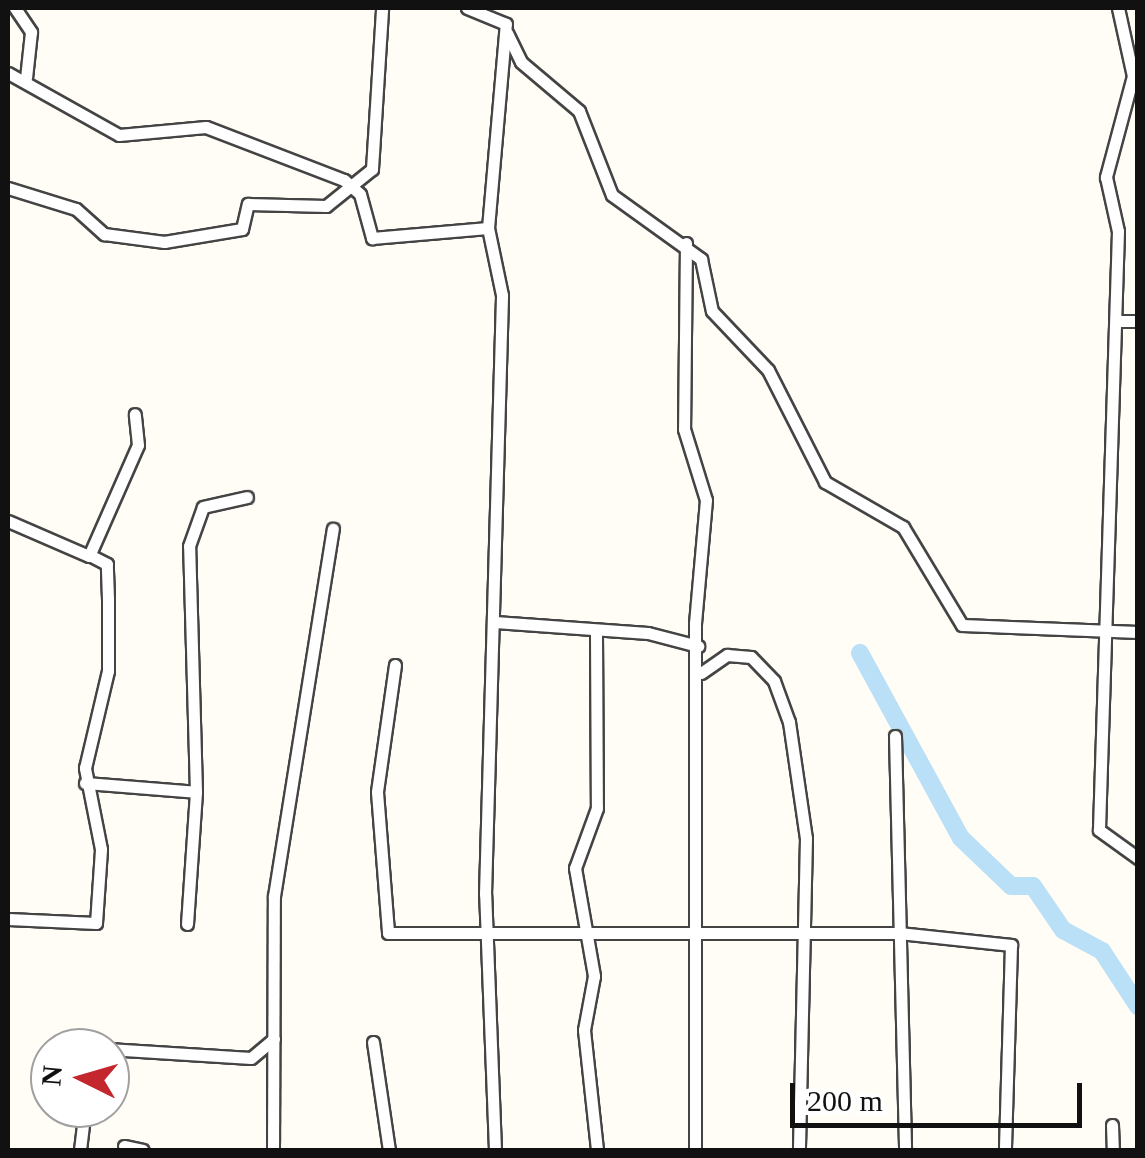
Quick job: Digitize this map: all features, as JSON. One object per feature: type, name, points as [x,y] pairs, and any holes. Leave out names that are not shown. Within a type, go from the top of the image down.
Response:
[{"type":"street","points":[[15,8],[31,32],[26,78]]},
{"type":"street","points":[[8,188],[76,209],[104,234],[164,242],[242,229],[248,204],[312,210],[357,189],[372,169],[382,8]]},
{"type":"street","points":[[467,8],[506,24],[521,62],[579,111],[612,195],[686,242],[706,271],[712,310],[768,370],[825,482],[903,528],[962,626],[1138,632]]},
{"type":"street","points":[[1118,8],[1135,76],[1107,160],[1118,231],[1099,830],[1138,858]]},
{"type":"street","points":[[495,1150],[487,938],[502,295],[488,228],[506,24]]},
{"type":"street","points":[[8,72],[26,78],[120,134],[206,127],[357,189]]},
{"type":"street","points":[[357,189],[372,238],[488,228]]},
{"type":"street","points":[[686,242],[684,429],[706,500],[698,646],[702,673],[696,1150]]},
{"type":"street","points":[[1116,320],[1138,321]]},
{"type":"street","points":[[89,555],[138,446],[134,414]]},
{"type":"street","points":[[187,924],[196,792],[194,518],[226,498],[248,497]]},
{"type":"street","points":[[8,520],[106,564],[108,671],[85,783],[101,849],[96,923],[8,919]]},
{"type":"street","points":[[273,1150],[274,896],[333,528]]},
{"type":"street","points":[[495,622],[698,646]]},
{"type":"street","points":[[596,634],[597,808],[575,868],[586,932],[597,1150]]},
{"type":"street","points":[[702,673],[726,655],[750,657],[777,688],[804,804],[798,934],[799,1150]]},
{"type":"street","points":[[395,666],[377,792],[384,928],[487,938],[586,932],[698,939],[899,933],[1011,945],[1005,1150]]},
{"type":"street","points":[[895,736],[905,1150]]},
{"type":"street","points":[[85,783],[196,792]]},
{"type":"street","points":[[130,1050],[251,1058],[274,1039]]},
{"type":"street","points":[[373,1042],[389,1150]]},
{"type":"street","points":[[1112,1125],[1113,1150]]},
{"type":"street","points":[[124,1146],[142,1150]]},
{"type":"waterway","points":[[860,653],[961,838],[1011,886],[1033,886],[1063,930],[1102,951],[1138,1006]]}]
